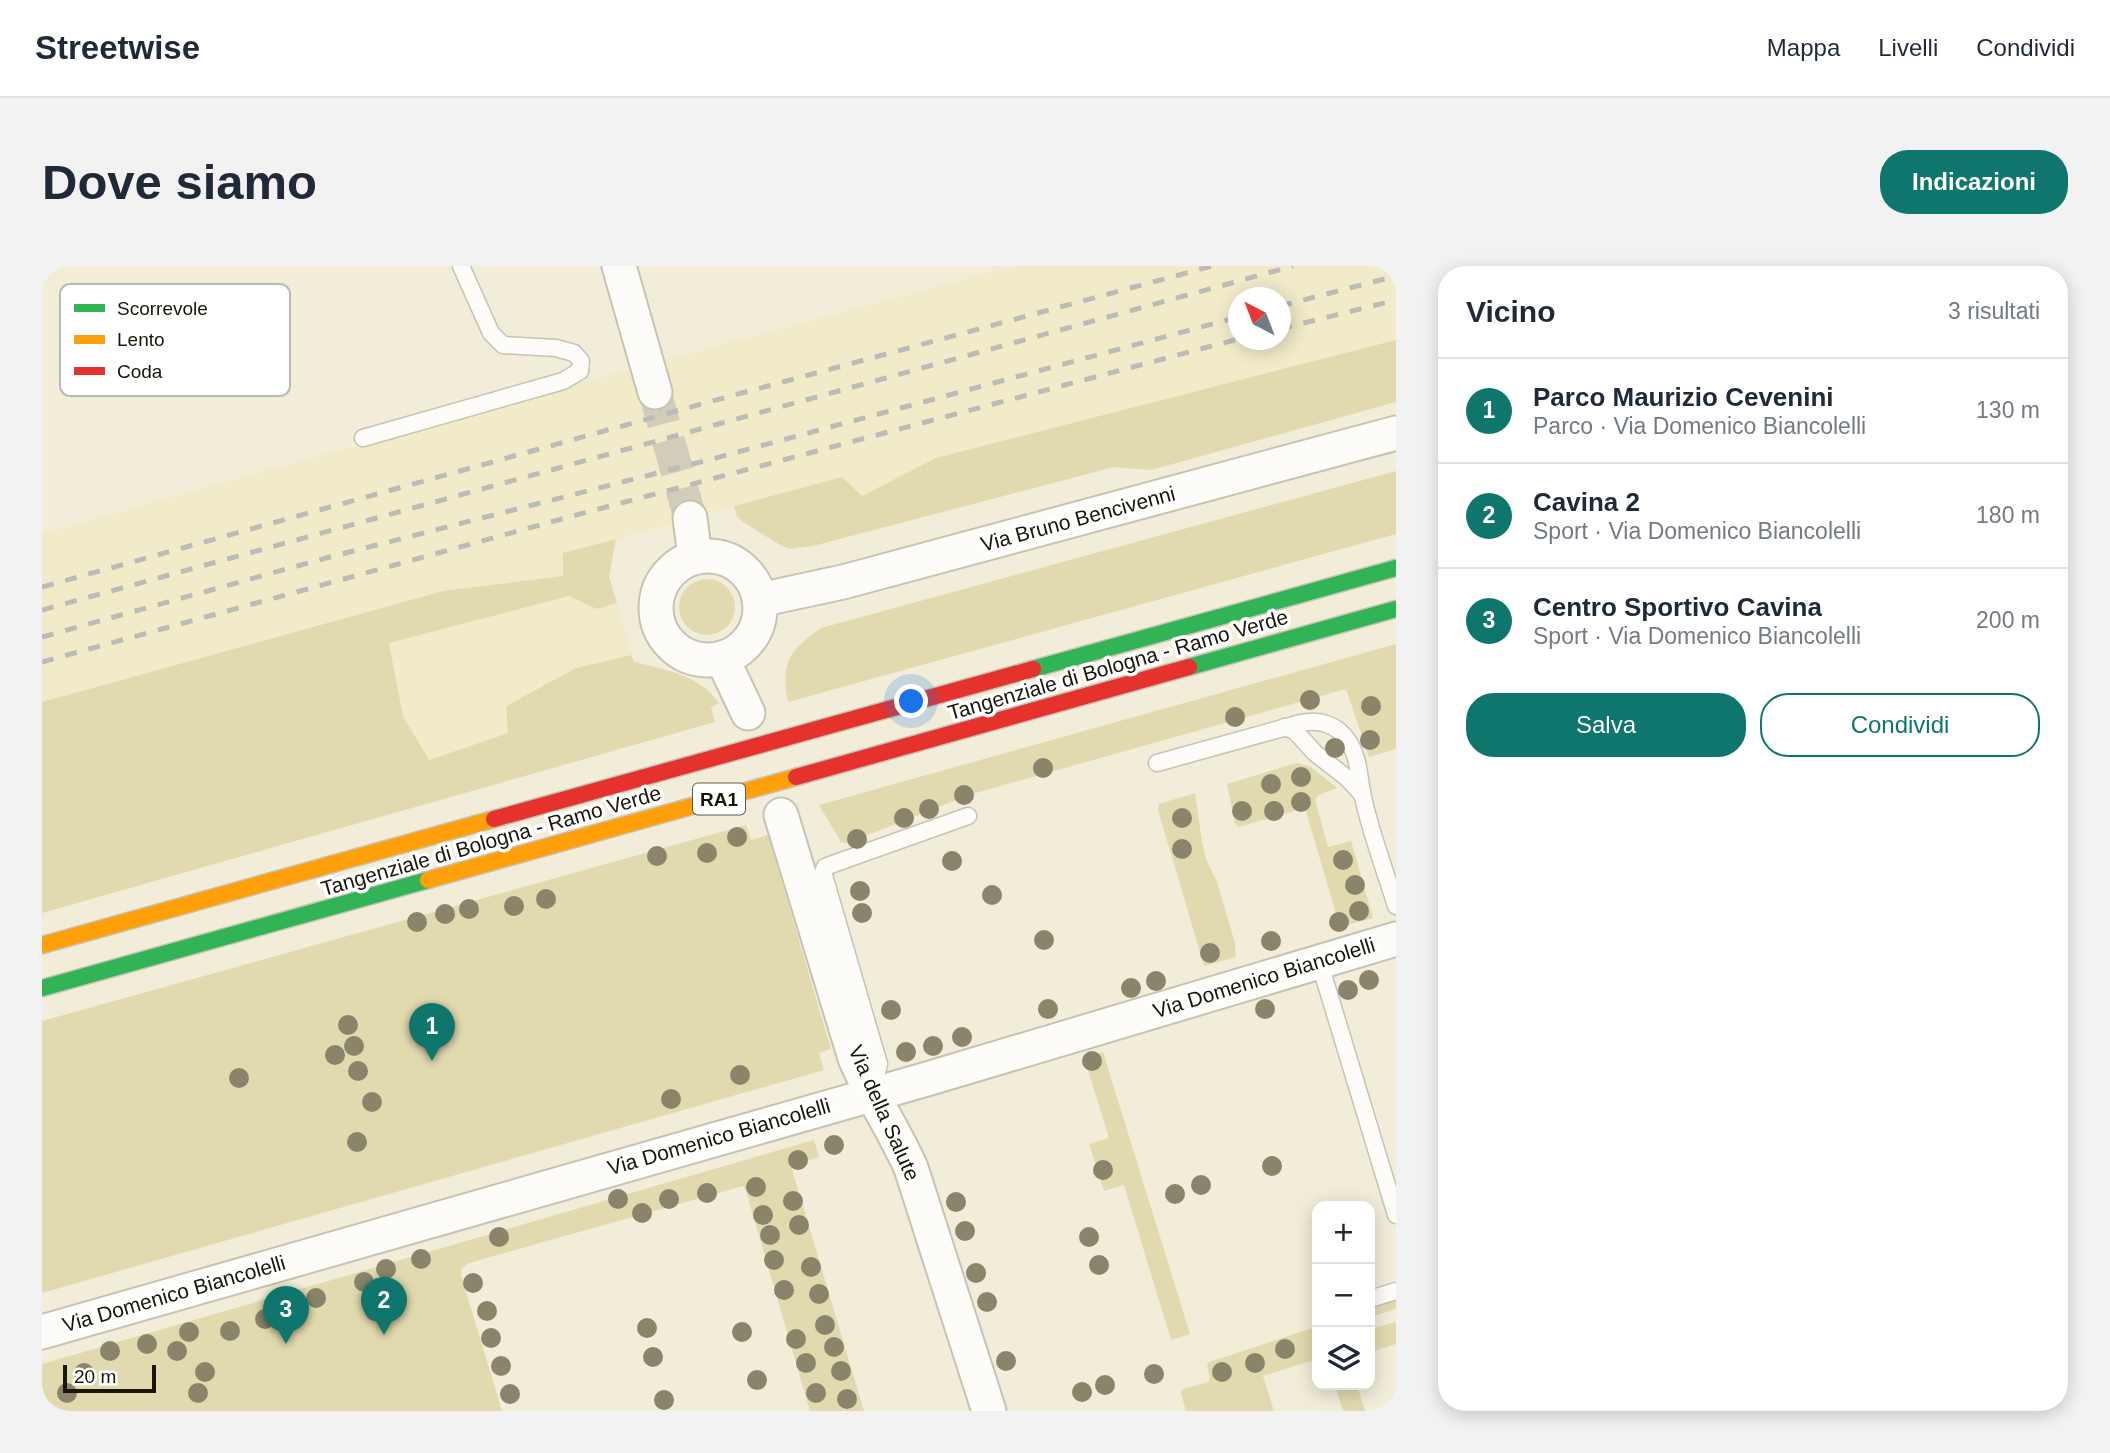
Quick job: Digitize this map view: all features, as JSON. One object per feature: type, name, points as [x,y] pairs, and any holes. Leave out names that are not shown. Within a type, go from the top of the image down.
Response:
[{"type":"highway","name":"Tangenziale di Bologna - Ramo Verde","points":[[42,945],[1396,568]]},
{"type":"highway","name":"Tangenziale di Bologna - Ramo Verde","points":[[42,988],[1396,608]]},
{"type":"street","points":[[619,266],[655,392]]},
{"type":"street","name":"Via Bruno Bencivenni","points":[[759,600],[843,582],[1396,433]]},
{"type":"street","points":[[690,518],[695,557]]},
{"type":"street","points":[[712,555],[729,560],[744,569],[754,583],[759,600],[760,615],[747,642],[722,657],[706,660],[690,657],[675,648],[664,636],[657,621],[659,589],[667,574],[680,563],[695,557],[712,555]]},
{"type":"street","points":[[722,657],[748,713]]},
{"type":"street","name":"Via della Salute","points":[[780,815],[855,1058],[870,1093],[911,1168],[989,1411]]},
{"type":"street","name":"Via Domenico Biancolelli","points":[[42,1332],[870,1093],[927,1079],[1396,939]]},
{"type":"lane","points":[[363,438],[563,381],[580,371],[581,361],[573,353],[556,348],[503,345],[491,333],[461,266]]},
{"type":"lane","points":[[1157,763],[1310,721],[1329,724],[1343,734],[1352,749],[1363,799],[1396,905]]},
{"type":"lane","points":[[1284,727],[1295,731],[1315,753],[1347,778],[1362,793],[1363,799]]},
{"type":"lane","points":[[870,1093],[879,1064],[823,873],[825,867],[968,816]]},
{"type":"lane","points":[[1319,961],[1396,1215]]},
{"type":"lane","points":[[1375,1297],[1396,1291]]},
{"type":"shaded area","points":[[1014,266],[1396,266],[1396,358],[862,496],[842,477],[616,539],[609,577],[634,661],[679,674],[428,760],[403,716],[389,643],[375,609],[42,702],[42,534],[509,402]]},
{"type":"shaded area","points":[[1396,340],[1396,402],[1151,470],[1114,467],[813,546],[789,549],[743,522],[737,517],[734,506],[842,477],[862,496],[936,458]]},
{"type":"shaded area","points":[[1396,471],[1396,534],[788,702],[785,678],[790,659],[801,643],[821,628]]},
{"type":"shaded area","points":[[616,539],[609,577],[617,603],[597,609],[569,596],[389,643],[403,716],[429,760],[508,733],[506,706],[576,668],[631,655],[634,662],[670,671],[702,686],[719,703],[711,707],[715,722],[42,913],[42,702],[443,591],[563,576],[563,553]]},
{"type":"shaded area","points":[[701,579],[713,579],[723,583],[731,591],[735,607],[731,623],[723,631],[713,635],[701,635],[691,631],[683,623],[679,613],[679,601],[683,591],[691,583]]},
{"type":"shaded area","points":[[1396,644],[1396,749],[1369,757],[1346,689],[972,794],[847,843],[841,842],[819,805]]},
{"type":"shaded area","points":[[1297,763],[1311,767],[1337,788],[1315,799],[1328,847],[1351,841],[1373,918],[1340,927],[1305,808],[1239,827],[1235,824],[1227,784]]},
{"type":"shaded area","points":[[1195,793],[1206,859],[1217,882],[1235,943],[1236,957],[1204,966],[1158,810],[1159,804]]},
{"type":"shaded area","points":[[746,825],[751,840],[768,835],[831,1049],[819,1053],[824,1070],[42,1293],[42,1021]]},
{"type":"shaded area","points":[[1103,1052],[1190,1334],[1171,1340],[1124,1185],[1104,1191],[1089,1144],[1109,1138],[1084,1057]]},
{"type":"shaded area","points":[[814,1140],[819,1157],[791,1166],[864,1411],[810,1411],[743,1186],[469,1263],[462,1268],[461,1275],[502,1411],[42,1411],[42,1364]]},
{"type":"shaded area","points":[[1396,1300],[1396,1309],[1375,1315],[1375,1306]]},
{"type":"shaded area","points":[[1396,1322],[1396,1344],[1375,1350],[1375,1328]]},
{"type":"shaded area","points":[[1312,1328],[1312,1361],[1263,1376],[1274,1411],[1186,1411],[1181,1393],[1183,1389],[1208,1382],[1209,1362]]},
{"type":"shaded area","points":[[1337,1390],[1359,1390],[1365,1411],[1343,1411]]},
{"type":"tunnel","points":[[655,392],[690,518]]},
{"type":"railway","points":[[42,587],[1212,266]]},
{"type":"railway","points":[[42,610],[1293,266]]},
{"type":"railway","points":[[1291,303],[1396,276]]},
{"type":"railway","points":[[1291,326],[1396,300]]},
{"type":"railway","points":[[42,637],[326,558],[712,459],[1228,320]]},
{"type":"railway","points":[[42,662],[580,514],[1228,342]]},
{"type":"traffic: fast","points":[[1033,669],[1396,568]]},
{"type":"traffic: fast","points":[[1189,667],[1396,609]]},
{"type":"traffic: fast","points":[[42,988],[428,880]]},
{"type":"traffic: slow","points":[[428,880],[796,777]]},
{"type":"traffic: slow","points":[[42,945],[494,819]]},
{"type":"traffic: jam","points":[[796,777],[1189,667]]},
{"type":"traffic: jam","points":[[494,819],[1033,669]]},
{"type":"place","name":"Parco Maurizio Cevenini","points":[[432,1061]]},
{"type":"place","name":"Cavina 2","points":[[384,1335]]},
{"type":"place","name":"Centro Sportivo Cavina","points":[[286,1344]]}]
